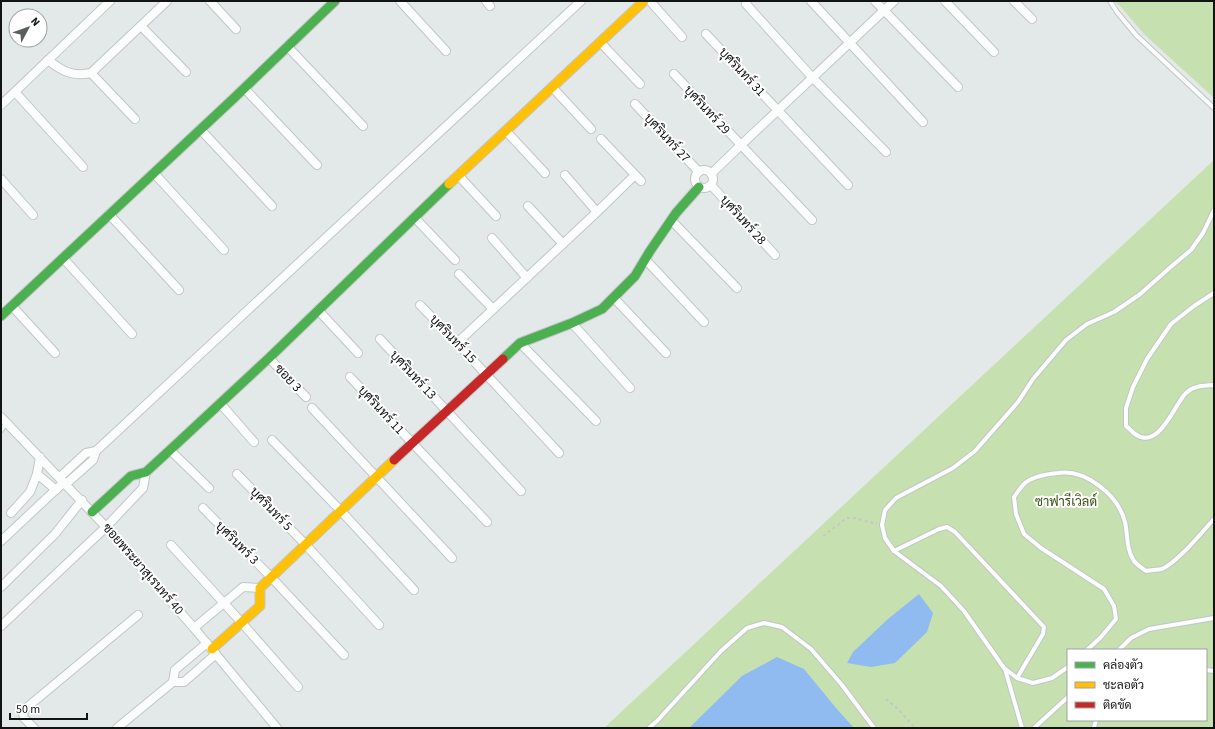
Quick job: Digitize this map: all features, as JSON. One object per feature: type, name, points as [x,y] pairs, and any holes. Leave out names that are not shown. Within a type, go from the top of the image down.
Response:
[{"type":"street","points":[[1,105],[110,1]]},
{"type":"street","points":[[48,60],[58,68],[71,74],[82,75],[91,73],[167,1]]},
{"type":"street","points":[[210,1],[236,29]]},
{"type":"street","points":[[1,316],[335,1]]},
{"type":"street","points":[[400,1],[446,51]]},
{"type":"street","points":[[1,541],[56,490],[63,481],[92,460],[96,451],[581,1]]},
{"type":"street","points":[[92,512],[131,476],[146,472],[170,450],[269,358],[458,175],[644,1]]},
{"type":"street","points":[[650,1],[682,37]]},
{"type":"street","points":[[811,1],[923,122]]},
{"type":"street","points":[[875,1],[958,87]]},
{"type":"street","points":[[711,174],[894,1]]},
{"type":"street","points":[[945,1],[994,52]]},
{"type":"street","points":[[1014,1],[1032,19]]},
{"type":"street","points":[[746,4],[812,77],[886,152]]},
{"type":"street","points":[[141,26],[186,72]]},
{"type":"street","name":"บุศรินทร์ 31","points":[[706,34],[848,185]]},
{"type":"street","points":[[600,42],[640,84]]},
{"type":"street","points":[[287,46],[363,126]]},
{"type":"street","points":[[91,73],[135,119]]},
{"type":"street","name":"บุศรินทร์ 29","points":[[674,74],[812,220]]},
{"type":"street","points":[[552,87],[591,129]]},
{"type":"street","points":[[244,88],[317,165]]},
{"type":"street","points":[[15,92],[83,167]]},
{"type":"street","name":"บุศรินทร์ 27","points":[[635,104],[698,172]]},
{"type":"street","points":[[200,129],[272,206]]},
{"type":"street","points":[[506,131],[545,173]]},
{"type":"street","points":[[457,343],[598,212],[638,178],[601,139]]},
{"type":"street","points":[[705,170],[711,174],[713,181],[711,184],[705,188],[699,186],[695,178],[698,172],[705,170]]},
{"type":"street","points":[[154,173],[224,250]]},
{"type":"street","points":[[458,175],[496,216]]},
{"type":"street","points":[[565,175],[598,212]]},
{"type":"street","points":[[1,179],[33,215]]},
{"type":"street","name":"บุศรินทร์ 28","points":[[711,184],[775,255]]},
{"type":"street","points":[[117,728],[173,682],[184,682],[212,649],[260,606],[260,588],[520,342],[572,324],[602,309],[614,298],[635,276],[644,259],[699,186]]},
{"type":"street","points":[[528,206],[563,244]]},
{"type":"street","points":[[110,214],[179,290]]},
{"type":"street","points":[[415,218],[455,260]]},
{"type":"street","points":[[672,220],[736,288]]},
{"type":"street","points":[[492,238],[527,278]]},
{"type":"street","points":[[63,258],[132,334]]},
{"type":"street","points":[[644,259],[704,322]]},
{"type":"street","points":[[458,274],[493,309]]},
{"type":"street","points":[[614,298],[666,353]]},
{"type":"street","name":"บุศรินทร์ 15","points":[[420,305],[560,453]]},
{"type":"street","points":[[12,306],[55,354]]},
{"type":"street","points":[[318,310],[358,352]]},
{"type":"street","points":[[572,324],[630,388]]},
{"type":"street","name":"บุศรินทร์ 13","points":[[380,339],[521,491]]},
{"type":"street","points":[[520,342],[596,422]]},
{"type":"street","name":"ซอย 3","points":[[269,358],[306,398]]},
{"type":"street","name":"บุศรินทร์ 11","points":[[350,377],[487,522]]},
{"type":"street","points":[[220,403],[254,442]]},
{"type":"street","points":[[312,408],[452,558]]},
{"type":"street","name":"ซอยพระยาสุเรนทร์ 40","points":[[1,417],[82,500],[106,527],[212,649],[277,728]]},
{"type":"street","points":[[272,440],[341,511],[414,590]]},
{"type":"street","points":[[170,450],[209,488]]},
{"type":"street","points":[[11,513],[30,492],[40,458]]},
{"type":"street","points":[[1,626],[106,527],[143,488],[146,472]]},
{"type":"street","points":[[36,474],[56,490]]},
{"type":"street","name":"บุศรินทร์ 5","points":[[238,474],[379,624]]},
{"type":"street","points":[[1,587],[55,534],[82,500]]},
{"type":"street","name":"บุศรินทร์ 3","points":[[203,508],[271,577],[344,655]]},
{"type":"street","points":[[171,545],[298,687]]},
{"type":"street","points":[[194,628],[243,587],[260,588]]},
{"type":"street","points":[[34,728],[24,718],[23,713],[25,709],[138,615]]},
{"type":"street","points":[[173,682],[175,670],[212,649]]},
{"type":"lane","points":[[1110,1],[1136,35],[1214,108]]},
{"type":"lane","points":[[1067,668],[1052,678],[1033,683],[1017,678],[1004,668],[964,611],[941,586],[894,551],[885,538],[882,525],[885,510],[896,498],[953,468],[976,451],[1018,402],[1033,379],[1066,340],[1086,324],[1114,312],[1140,295],[1173,264],[1191,250],[1203,233],[1214,210]]},
{"type":"lane","points":[[1214,293],[1171,324],[1147,359],[1133,386],[1126,408],[1126,426],[1135,435],[1146,438],[1155,435],[1167,421],[1186,392],[1197,387],[1214,386]]},
{"type":"lane","points":[[1,430],[7,423]]},
{"type":"lane","points":[[1088,649],[1101,637],[1116,619],[1114,606],[1104,589],[1041,548],[1024,534],[1016,514],[1014,497],[1024,483],[1043,475],[1067,472],[1089,478],[1107,492],[1118,506],[1125,521],[1128,544],[1134,561],[1146,571],[1161,569],[1173,561],[1191,545],[1214,519]]},
{"type":"lane","points":[[894,551],[939,529],[948,527],[955,532],[1044,627],[1043,634],[1017,678]]},
{"type":"lane","points":[[1120,649],[1131,638],[1149,629],[1214,618]]},
{"type":"lane","points":[[649,728],[721,651],[747,628],[764,623],[782,627],[811,649],[842,685],[874,728]]},
{"type":"lane","points":[[1004,668],[1022,728]]},
{"type":"lane","points":[[1034,728],[1067,698]]},
{"type":"path","points":[[823,536],[847,518],[854,518],[882,525]]},
{"type":"path","points":[[886,699],[912,722],[915,728]]},
{"type":"green space","points":[[1114,1],[1214,1],[1214,98],[1144,34]]},
{"type":"green space","name":"ซาฟารีเวิลด์","points":[[1214,160],[1214,728],[604,728]]},
{"type":"water","points":[[919,594],[933,613],[927,632],[895,663],[871,667],[847,663],[853,652],[888,619]]},
{"type":"water","points":[[777,657],[804,669],[854,728],[689,728],[742,676]]},
{"type":"traffic: fast","points":[[1,316],[233,99],[335,1]]},
{"type":"traffic: fast","points":[[92,512],[131,476],[146,472],[170,450],[269,358],[449,184]]},
{"type":"traffic: fast","points":[[503,359],[520,343],[572,323],[602,309],[635,276],[676,213],[699,187]]},
{"type":"traffic: slow","points":[[449,184],[644,1]]},
{"type":"traffic: slow","points":[[212,649],[260,606],[260,588],[394,460]]},
{"type":"traffic: jam","points":[[394,460],[503,359]]}]
